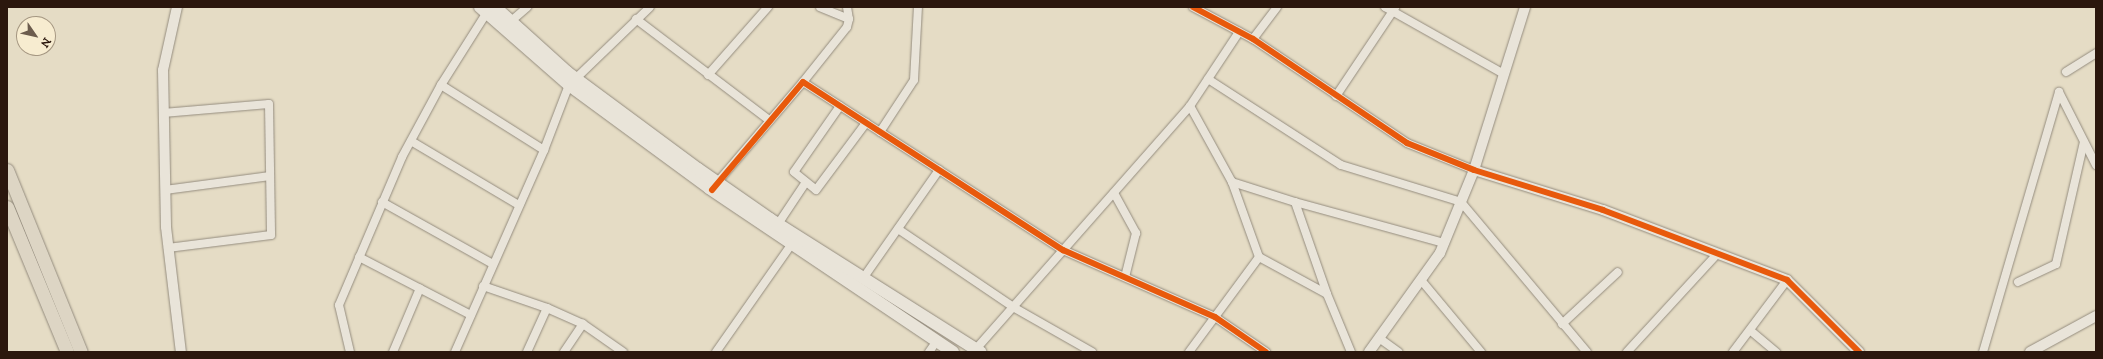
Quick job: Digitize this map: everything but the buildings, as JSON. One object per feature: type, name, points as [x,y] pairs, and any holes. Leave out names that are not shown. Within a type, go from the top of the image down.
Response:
[{"type":"main road","points":[[488,8],[510,22],[573,82]]},
{"type":"main road","points":[[488,8],[573,82],[714,186],[795,240],[858,287],[936,342],[953,352]]},
{"type":"main road","points":[[7,170],[81,352]]},
{"type":"main road","points":[[714,186],[778,224],[795,240],[864,277],[978,351]]},
{"type":"main road","points":[[7,207],[67,352]]},
{"type":"street","points":[[177,7],[163,70],[165,190],[168,248],[180,352]]},
{"type":"street","points":[[510,22],[527,7]]},
{"type":"street","points":[[455,352],[573,82],[650,7]]},
{"type":"street","points":[[708,75],[768,7]]},
{"type":"street","points":[[820,7],[849,19]]},
{"type":"street","points":[[714,186],[803,82],[847,27],[849,19],[847,7]]},
{"type":"street","points":[[880,132],[914,80],[918,7]]},
{"type":"street","points":[[1194,7],[1253,39],[1407,144],[1474,170],[1603,210],[1787,280],[1859,352]]},
{"type":"street","points":[[1253,39],[1277,7]]},
{"type":"street","points":[[1370,352],[1440,253],[1474,170],[1525,7]]},
{"type":"street","points":[[350,352],[339,305],[382,202],[411,141],[441,85],[488,8]]},
{"type":"street","points":[[1336,96],[1391,8],[1504,74]]},
{"type":"street","points":[[636,19],[769,120]]},
{"type":"street","points":[[978,351],[1013,307],[1190,106],[1239,32]]},
{"type":"street","points":[[2066,72],[2096,53]]},
{"type":"street","points":[[1208,79],[1341,165],[1461,202],[1587,352]]},
{"type":"street","points":[[803,82],[1063,250],[1215,317],[1266,352]]},
{"type":"street","points":[[441,85],[544,150]]},
{"type":"street","points":[[1983,352],[2059,92],[2096,166]]},
{"type":"street","points":[[164,113],[269,104],[271,235],[168,248]]},
{"type":"street","points":[[840,106],[794,172],[816,190],[866,123]]},
{"type":"street","points":[[1190,106],[1232,182],[1259,257],[1327,294]]},
{"type":"street","points":[[411,141],[519,205]]},
{"type":"street","points":[[2018,282],[2056,264],[2084,142]]},
{"type":"street","points":[[864,277],[939,170]]},
{"type":"street","points":[[165,190],[270,176]]},
{"type":"street","points":[[778,224],[806,182]]},
{"type":"street","points":[[1232,182],[1295,202],[1444,243]]},
{"type":"street","points":[[1114,193],[1136,233],[1125,277]]},
{"type":"street","points":[[382,202],[493,264]]},
{"type":"street","points":[[1295,202],[1327,294],[1351,352]]},
{"type":"street","points":[[898,229],[1013,307],[1092,352]]},
{"type":"street","points":[[716,352],[795,240]]},
{"type":"street","points":[[1627,352],[1717,254]]},
{"type":"street","points":[[359,256],[471,315]]},
{"type":"street","points":[[1189,352],[1259,257]]},
{"type":"street","points":[[1562,324],[1618,272]]},
{"type":"street","points":[[1420,280],[1482,352]]},
{"type":"street","points":[[1733,352],[1751,331],[1787,280]]},
{"type":"street","points":[[483,286],[547,308],[583,324],[623,352]]},
{"type":"street","points":[[393,352],[420,288]]},
{"type":"street","points":[[527,352],[547,308]]},
{"type":"street","points":[[2030,352],[2096,316]]},
{"type":"street","points":[[564,352],[583,324]]},
{"type":"street","points":[[1751,331],[1776,352]]},
{"type":"street","points":[[1379,338],[1398,352]]},
{"type":"street","points":[[929,352],[936,342]]},
{"type":"cycle path","points":[[1193,7],[1253,39],[1407,143],[1474,170],[1603,210],[1787,280],[1859,352]]},
{"type":"cycle path","points":[[712,190],[803,82],[1063,250],[1215,317],[1266,352]]}]
